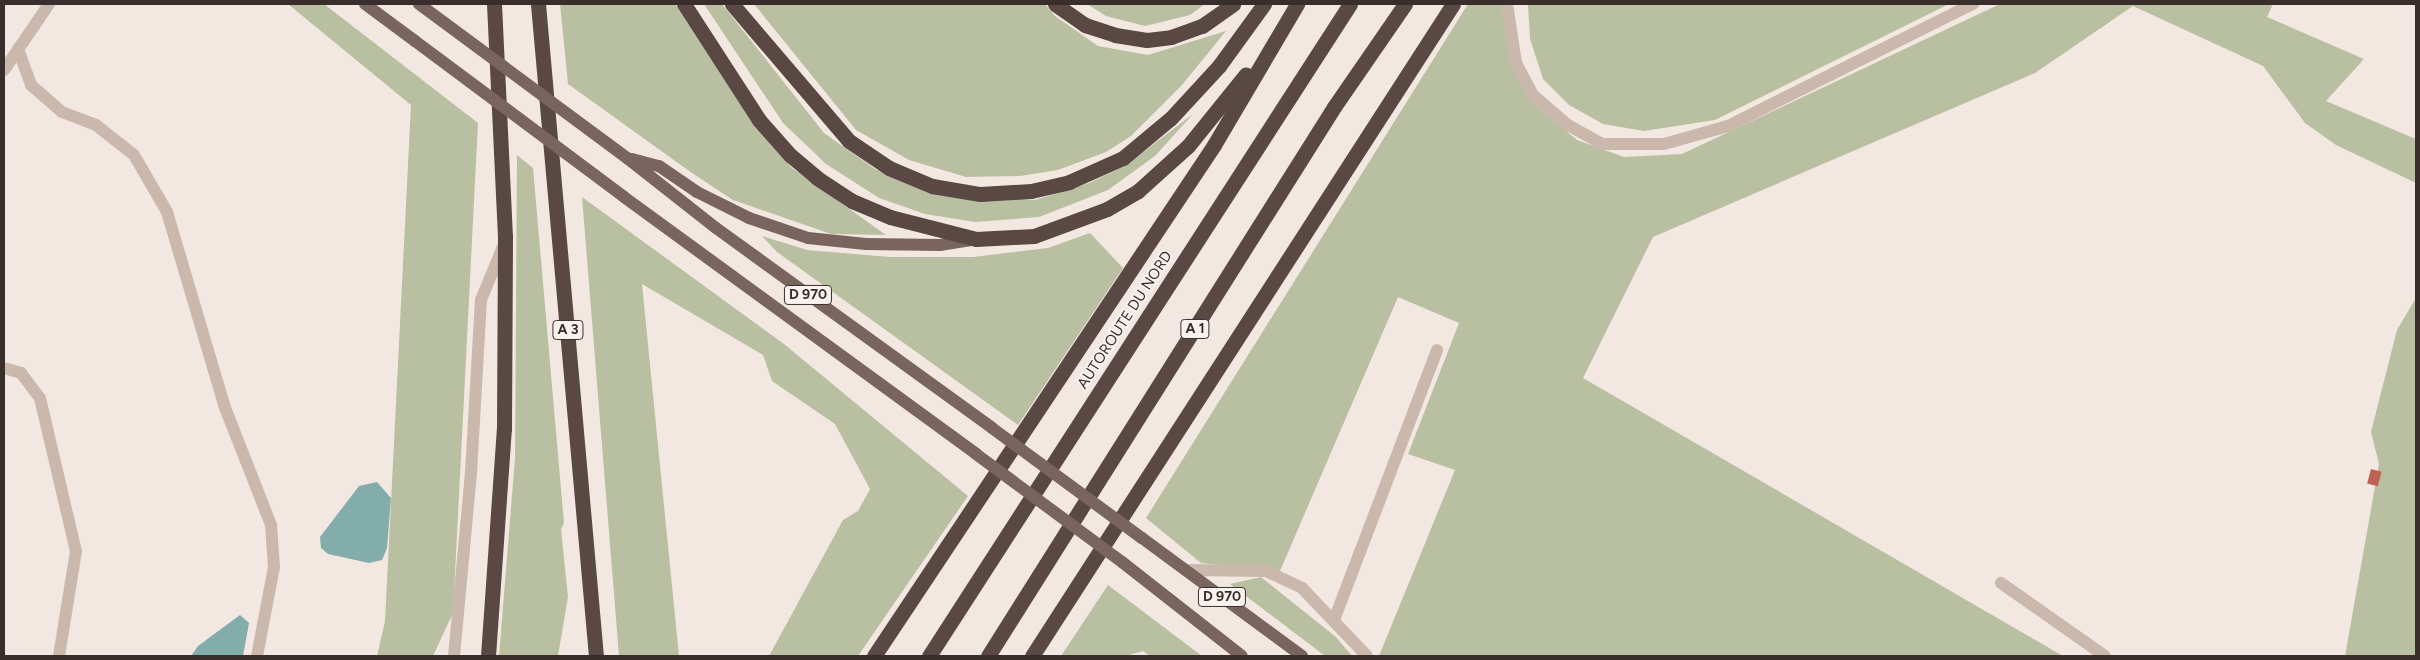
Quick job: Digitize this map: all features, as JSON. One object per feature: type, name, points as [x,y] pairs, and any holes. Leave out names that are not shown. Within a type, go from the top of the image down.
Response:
[{"type":"highway","points":[[488,656],[504,429],[504,242],[494,4]]},
{"type":"highway","name":"A 3","points":[[538,4],[596,656]]},
{"type":"highway","points":[[684,4],[759,120],[790,155],[818,178],[852,201],[890,217],[976,239],[1042,233],[1107,209],[1138,190],[1188,146],[1276,36]]},
{"type":"highway","points":[[732,4],[849,141],[889,168],[932,186],[980,194],[1030,191],[1069,182],[1123,158],[1171,118],[1219,66],[1264,4]]},
{"type":"highway","points":[[1055,4],[1086,25],[1115,35],[1147,40],[1171,37],[1202,26],[1233,4]]},
{"type":"highway","points":[[874,656],[1209,153],[1276,36],[1297,4]]},
{"type":"highway","name":"AUTOROUTE DU NORD","points":[[929,656],[1350,4]]},
{"type":"highway","name":"A 1","points":[[988,656],[1334,107],[1405,4]]},
{"type":"highway","points":[[1032,656],[1453,4]]},
{"type":"main road","name":"D 970","points":[[365,4],[624,198],[1122,562],[1242,656]]},
{"type":"main road","name":"D 970","points":[[420,4],[628,158],[716,228],[1302,656]]},
{"type":"main road","points":[[628,158],[659,166],[697,192],[749,218],[808,238],[866,244],[957,244],[976,239]]},
{"type":"street","points":[[4,70],[48,4]]},
{"type":"street","points":[[1507,4],[1508,25],[1516,64],[1533,95],[1568,125],[1602,144],[1664,144],[1728,126],[1973,4]]},
{"type":"street","points":[[18,49],[31,85],[62,112],[96,125],[134,154],[167,212],[224,405],[271,526],[274,567],[257,656]]},
{"type":"street","points":[[454,656],[471,473],[481,300],[504,242]]},
{"type":"street","points":[[1334,620],[1437,350]]},
{"type":"street","points":[[4,368],[21,373],[40,398],[76,551],[59,656]]},
{"type":"street","points":[[1186,570],[1266,571],[1302,588],[1368,656]]},
{"type":"street","points":[[2001,583],[2105,656]]},
{"type":"green space","points":[[288,4],[324,4],[478,123],[453,613],[433,656],[377,656],[385,621],[411,105]]},
{"type":"green space","points":[[560,4],[675,4],[753,124],[792,168],[886,235],[831,234],[733,200],[692,173],[568,84]]},
{"type":"green space","points":[[704,4],[722,4],[824,133],[875,169],[942,196],[1035,200],[1089,183],[1125,166],[1193,114],[1155,156],[1108,190],[1039,217],[975,222],[925,214],[879,198],[826,164],[783,123]]},
{"type":"green space","points":[[754,4],[1045,4],[1055,16],[1098,46],[1148,55],[1226,31],[1182,85],[1131,136],[1106,152],[1058,170],[1020,176],[966,177],[909,160],[856,130]]},
{"type":"green space","points":[[1087,4],[1205,4],[1190,15],[1145,26],[1106,16]]},
{"type":"green space","points":[[1468,4],[1505,4],[1532,102],[1577,140],[1624,157],[1682,154],[2000,4],[2273,4],[2267,17],[2364,59],[2326,101],[2416,139],[2416,183],[2336,145],[2305,123],[2263,66],[2133,6],[2035,73],[1653,237],[1583,378],[2063,656],[1379,656],[1455,470],[1408,454],[1459,323],[1398,297],[1280,571],[1201,563],[1146,518]]},
{"type":"green space","points":[[1528,4],[1949,4],[1715,120],[1644,131],[1603,124],[1569,105],[1543,79],[1530,39]]},
{"type":"green space","points":[[517,155],[533,168],[564,523],[561,529],[568,597],[558,656],[499,656],[515,458]]},
{"type":"green space","points":[[582,197],[784,344],[968,496],[858,656],[769,656],[843,520],[858,511],[870,489],[835,424],[772,381],[763,355],[642,284],[679,656],[619,656]]},
{"type":"green space","points":[[1090,233],[1123,268],[1018,425],[777,252],[762,236],[807,250],[890,257],[973,257],[1048,248]]},
{"type":"green space","points":[[2416,298],[2416,656],[2345,656],[2379,464],[2371,432],[2397,330]]},
{"type":"green space","points":[[1261,577],[1336,637],[1352,656],[1325,656],[1230,584]]},
{"type":"green space","points":[[1108,585],[1202,656],[1150,656],[1143,651],[1125,656],[1061,656]]},
{"type":"water","points":[[377,482],[391,498],[387,548],[382,560],[369,563],[328,554],[321,548],[320,537],[359,486]]},
{"type":"water","points":[[240,615],[249,623],[243,656],[191,656],[198,646]]},
{"type":"building","points":[[2371,469],[2382,472],[2378,486],[2367,483]]}]
